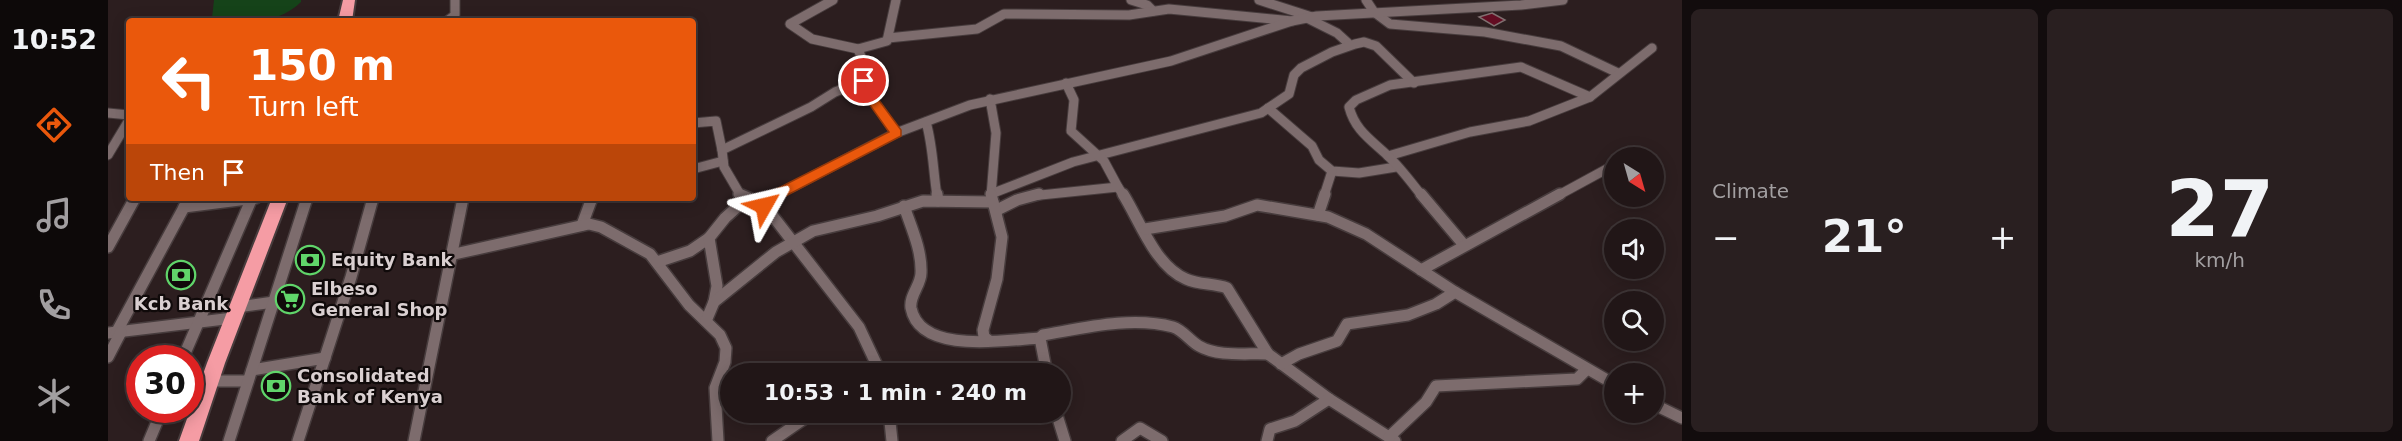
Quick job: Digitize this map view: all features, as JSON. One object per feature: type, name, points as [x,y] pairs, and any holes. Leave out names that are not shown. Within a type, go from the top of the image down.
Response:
[{"type":"highway","points":[[346,18],[349,0]]},
{"type":"highway","points":[[189,441],[235,312],[279,201]]},
{"type":"street","points":[[450,18],[454,15],[455,0]]},
{"type":"street","points":[[833,0],[790,24],[812,39],[858,49],[884,43],[888,38],[896,0]]},
{"type":"street","points":[[1131,0],[1147,4],[1153,11]]},
{"type":"street","points":[[1259,0],[1281,3],[1310,17],[1337,33],[1348,43]]},
{"type":"street","points":[[1366,0],[1374,12],[1390,24],[1485,32],[1561,46],[1618,73]]},
{"type":"street","points":[[1404,0],[1413,11]]},
{"type":"street","points":[[761,203],[896,133],[990,99],[1171,60],[1292,21],[1310,17],[1374,12],[1563,0]]},
{"type":"street","points":[[888,38],[977,29],[1004,14],[1129,15],[1169,9],[1292,21]]},
{"type":"street","points":[[994,202],[1025,179],[1087,158],[1156,139],[1201,130],[1269,108],[1289,94],[1294,76],[1306,62],[1337,51],[1348,43],[1360,41],[1371,43],[1414,83]]},
{"type":"street","points":[[1388,156],[1470,132],[1529,121],[1590,97],[1652,48]]},
{"type":"street","points":[[696,168],[723,155],[835,92],[861,84],[866,69],[858,49]]},
{"type":"street","points":[[1464,245],[1388,156],[1353,122],[1349,107],[1356,100],[1390,86],[1494,68],[1521,67],[1590,97]]},
{"type":"street","points":[[1066,83],[1074,100],[1071,131],[1108,166],[1156,250],[1182,277],[1222,286],[1230,292],[1268,354],[1329,399],[1392,439],[1426,402],[1432,388],[1577,379],[1586,370]]},
{"type":"street","points":[[861,84],[896,133]]},
{"type":"street","points":[[988,340],[983,333],[997,279],[1002,237],[994,202],[996,134],[990,99]]},
{"type":"street","points":[[1269,108],[1312,146],[1319,160],[1332,171],[1355,173],[1396,167]]},
{"type":"street","points":[[108,113],[126,115]]},
{"type":"street","points":[[696,123],[716,121],[723,155],[733,184],[746,199],[761,203],[860,325],[878,363]]},
{"type":"street","points":[[926,122],[933,145],[930,154],[938,201]]},
{"type":"street","points":[[108,155],[126,125]]},
{"type":"street","points":[[1421,270],[1604,170]]},
{"type":"street","points":[[1318,215],[1332,171]]},
{"type":"street","points":[[714,302],[792,241],[822,228],[877,216],[923,201],[1005,203],[1055,192],[1076,193],[1091,188],[1118,187]]},
{"type":"street","points":[[657,262],[690,251],[709,238],[725,218],[746,199]]},
{"type":"street","points":[[108,247],[133,201]]},
{"type":"street","points":[[108,357],[115,333],[186,203],[213,201]]},
{"type":"street","points":[[188,345],[253,201]]},
{"type":"street","points":[[229,441],[306,201]]},
{"type":"street","points":[[298,441],[372,201]]},
{"type":"street","points":[[414,441],[462,201]]},
{"type":"street","points":[[582,225],[592,201]]},
{"type":"street","points":[[1145,229],[1225,216],[1257,205],[1318,215],[1354,227],[1455,292],[1604,379]]},
{"type":"street","points":[[904,206],[921,273],[911,300],[915,319],[926,330],[949,341],[1040,338],[1049,332],[1075,331],[1103,325],[1155,324],[1176,328],[1198,346],[1213,352],[1268,354]]},
{"type":"street","points":[[450,255],[595,224],[643,249],[657,262],[689,305],[720,335],[726,348],[725,362],[716,388],[718,441]]},
{"type":"street","points":[[706,321],[714,302],[717,286],[709,238]]},
{"type":"street","points":[[1281,364],[1299,354],[1337,341],[1347,324],[1402,317],[1442,301],[1455,292]]},
{"type":"street","points":[[115,333],[197,322],[274,302]]},
{"type":"street","points":[[1040,338],[1045,363]]},
{"type":"street","points":[[210,381],[250,375],[325,358]]},
{"type":"street","points":[[1267,441],[1270,429],[1295,421],[1329,399]]},
{"type":"street","points":[[1664,409],[1682,418]]},
{"type":"street","points":[[149,441],[157,423]]},
{"type":"street","points":[[772,441],[798,423]]},
{"type":"street","points":[[890,423],[892,441]]},
{"type":"street","points":[[1059,423],[1065,441]]},
{"type":"street","points":[[1122,441],[1136,429],[1144,428],[1162,441]]},
{"type":"green space","points":[[214,0],[301,0],[292,9],[272,18],[212,18]]},
{"type":"building","points":[[1492,13],[1505,20],[1494,26],[1479,17]]},
{"type":"place","name":"Equity Bank","points":[[310,260]]},
{"type":"place","name":"Kcb Bank","points":[[181,275]]},
{"type":"place","name":"Elbeso General Shop","points":[[290,299]]},
{"type":"place","name":"Consolidated Bank of Kenya","points":[[276,386]]},
{"type":"route","points":[[764,206],[761,203],[896,133],[887,123],[869,92],[861,84],[864,81]]}]
